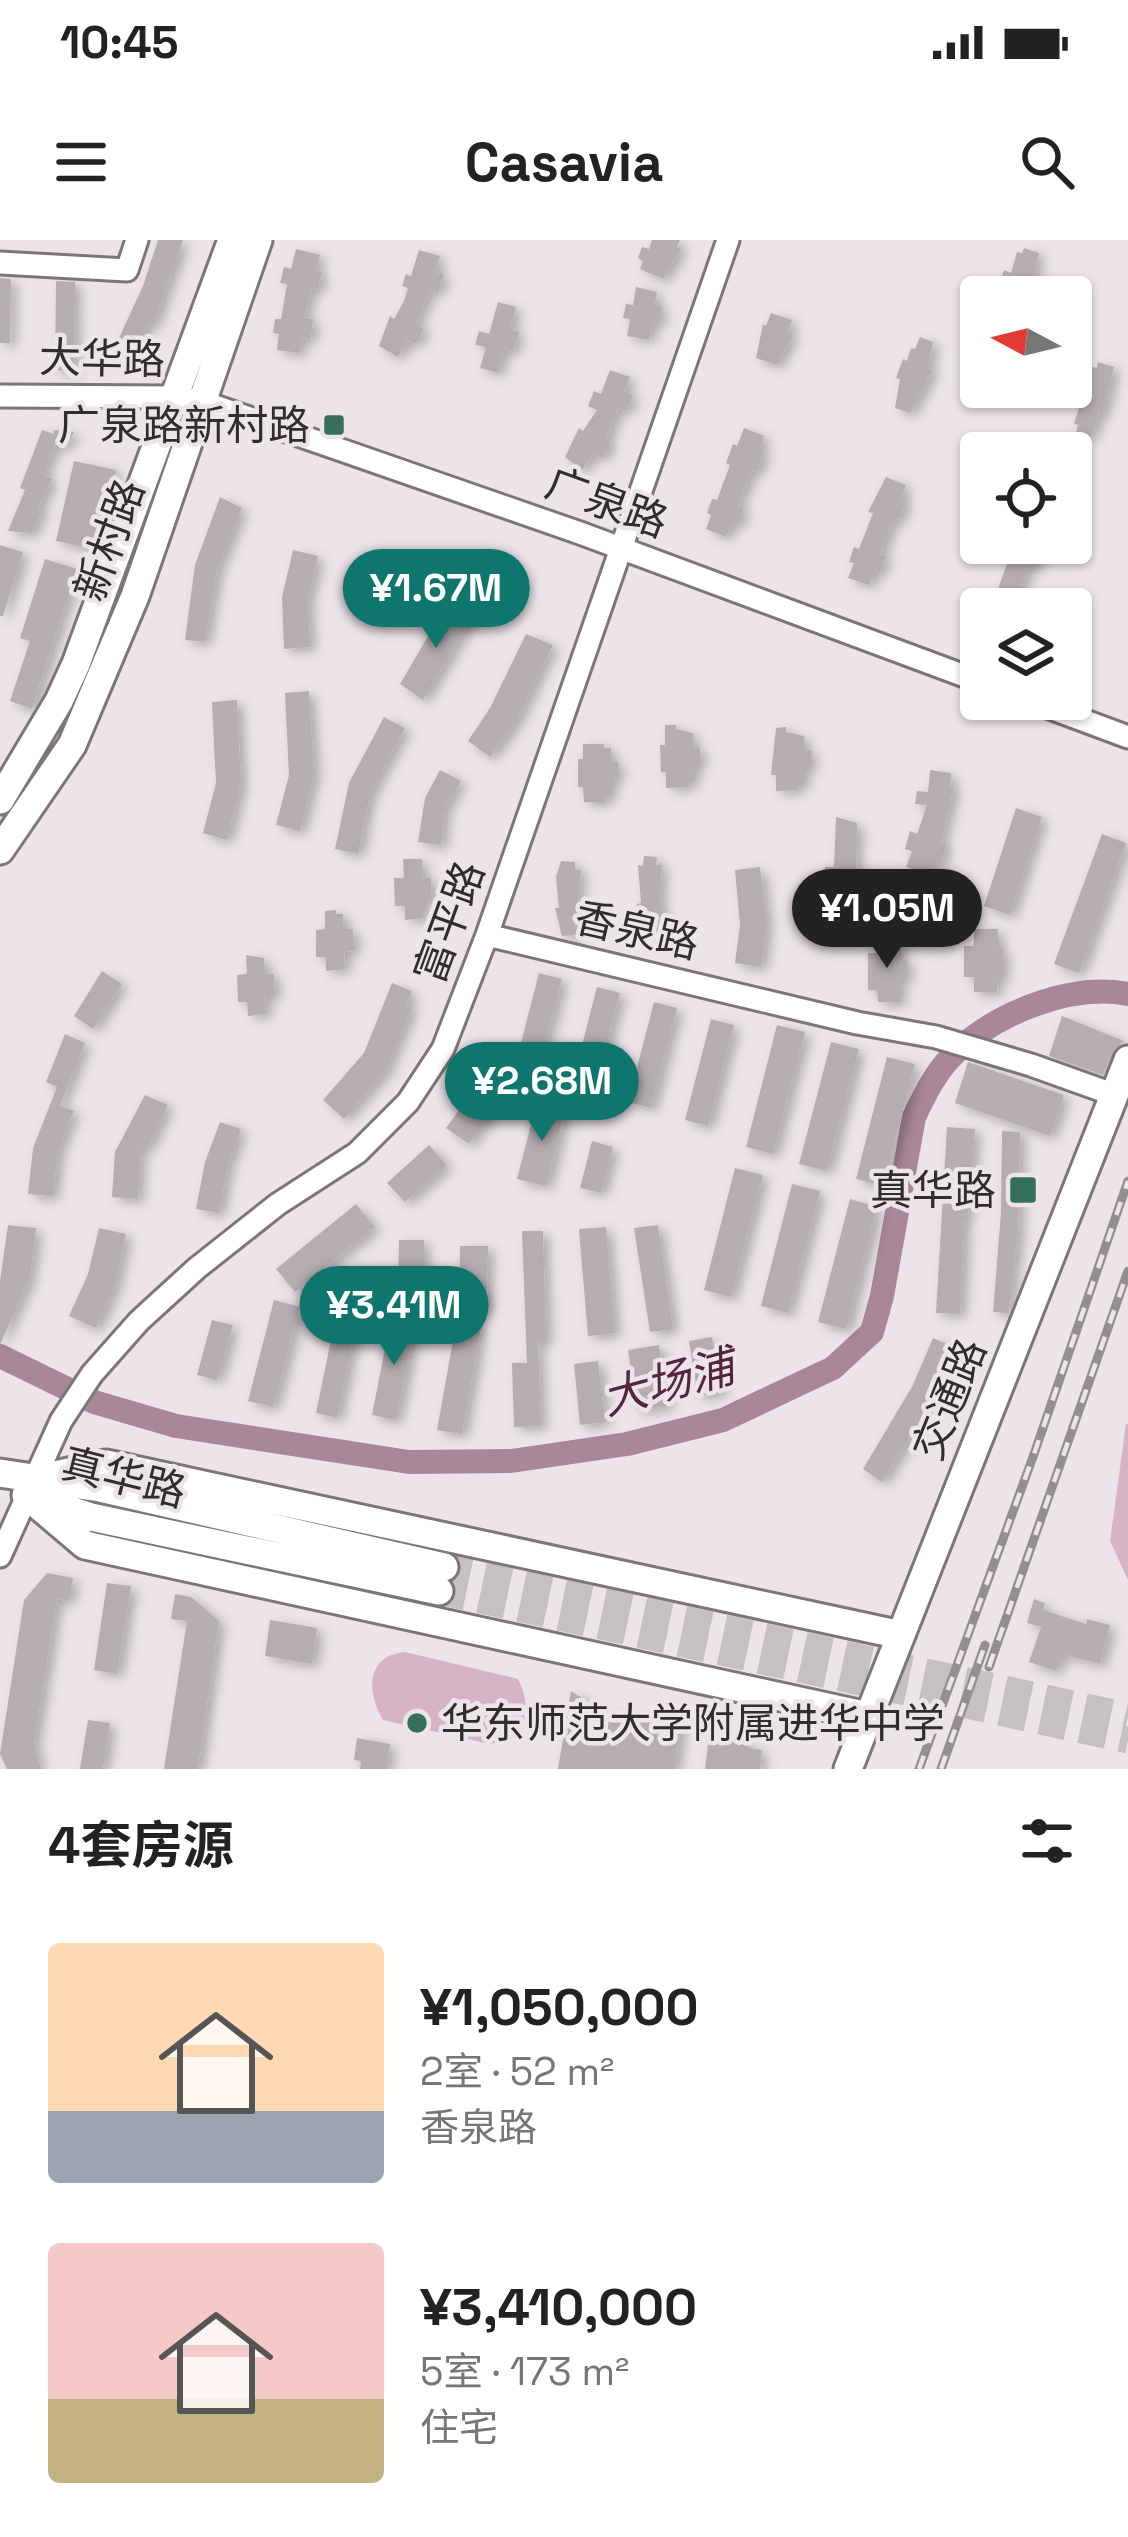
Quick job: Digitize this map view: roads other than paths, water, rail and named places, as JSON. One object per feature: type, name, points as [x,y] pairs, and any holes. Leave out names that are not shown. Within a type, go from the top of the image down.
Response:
[{"type":"main road","name":"新村路","points":[[0,850],[72,745],[134,596],[232,240]]},
{"type":"main road","name":"新村路","points":[[0,800],[59,701],[258,240]]},
{"type":"main road","name":"交通路","points":[[848,1769],[1128,1060]]},
{"type":"main road","points":[[19,1488],[106,1465],[901,1635]]},
{"type":"main road","name":"真华路","points":[[0,1473],[19,1488],[100,1488],[442,1579]]},
{"type":"main road","points":[[19,1488],[86,1545],[868,1716]]},
{"type":"street","points":[[0,263],[127,270],[137,240]]},
{"type":"street","name":"富平路","points":[[0,1556],[19,1488],[92,1374],[196,1268],[278,1204],[357,1154],[408,1102],[443,1049],[488,935],[728,240]]},
{"type":"street","name":"大华路","points":[[0,396],[189,400]]},
{"type":"street","name":"广泉路","points":[[189,400],[619,548],[960,674]]},
{"type":"street","points":[[1082,720],[1128,737]]},
{"type":"street","name":"香泉路","points":[[488,935],[953,1042],[1115,1096]]},
{"type":"waterway","name":"大场浦","points":[[0,1356],[94,1402],[176,1426],[409,1462],[511,1461],[627,1444],[723,1420],[833,1368],[872,1332],[914,1117],[948,1060],[991,1025],[1036,1004],[1083,993],[1128,994]]},
{"type":"tunnel","points":[[444,1567],[1128,1716]]},
{"type":"tunnel","points":[[439,1591],[1128,1740]]},
{"type":"railway","points":[[919,1769],[1128,1181]]},
{"type":"railway","points":[[989,1667],[1128,1271]]},
{"type":"railway","points":[[941,1769],[985,1645]]},
{"type":"place","name":"广泉路新村路","points":[[334,425]]},
{"type":"place","name":"真华路","points":[[1023,1190]]},
{"type":"place","name":"华东师范大学附属进华中学","points":[[417,1723]]}]
